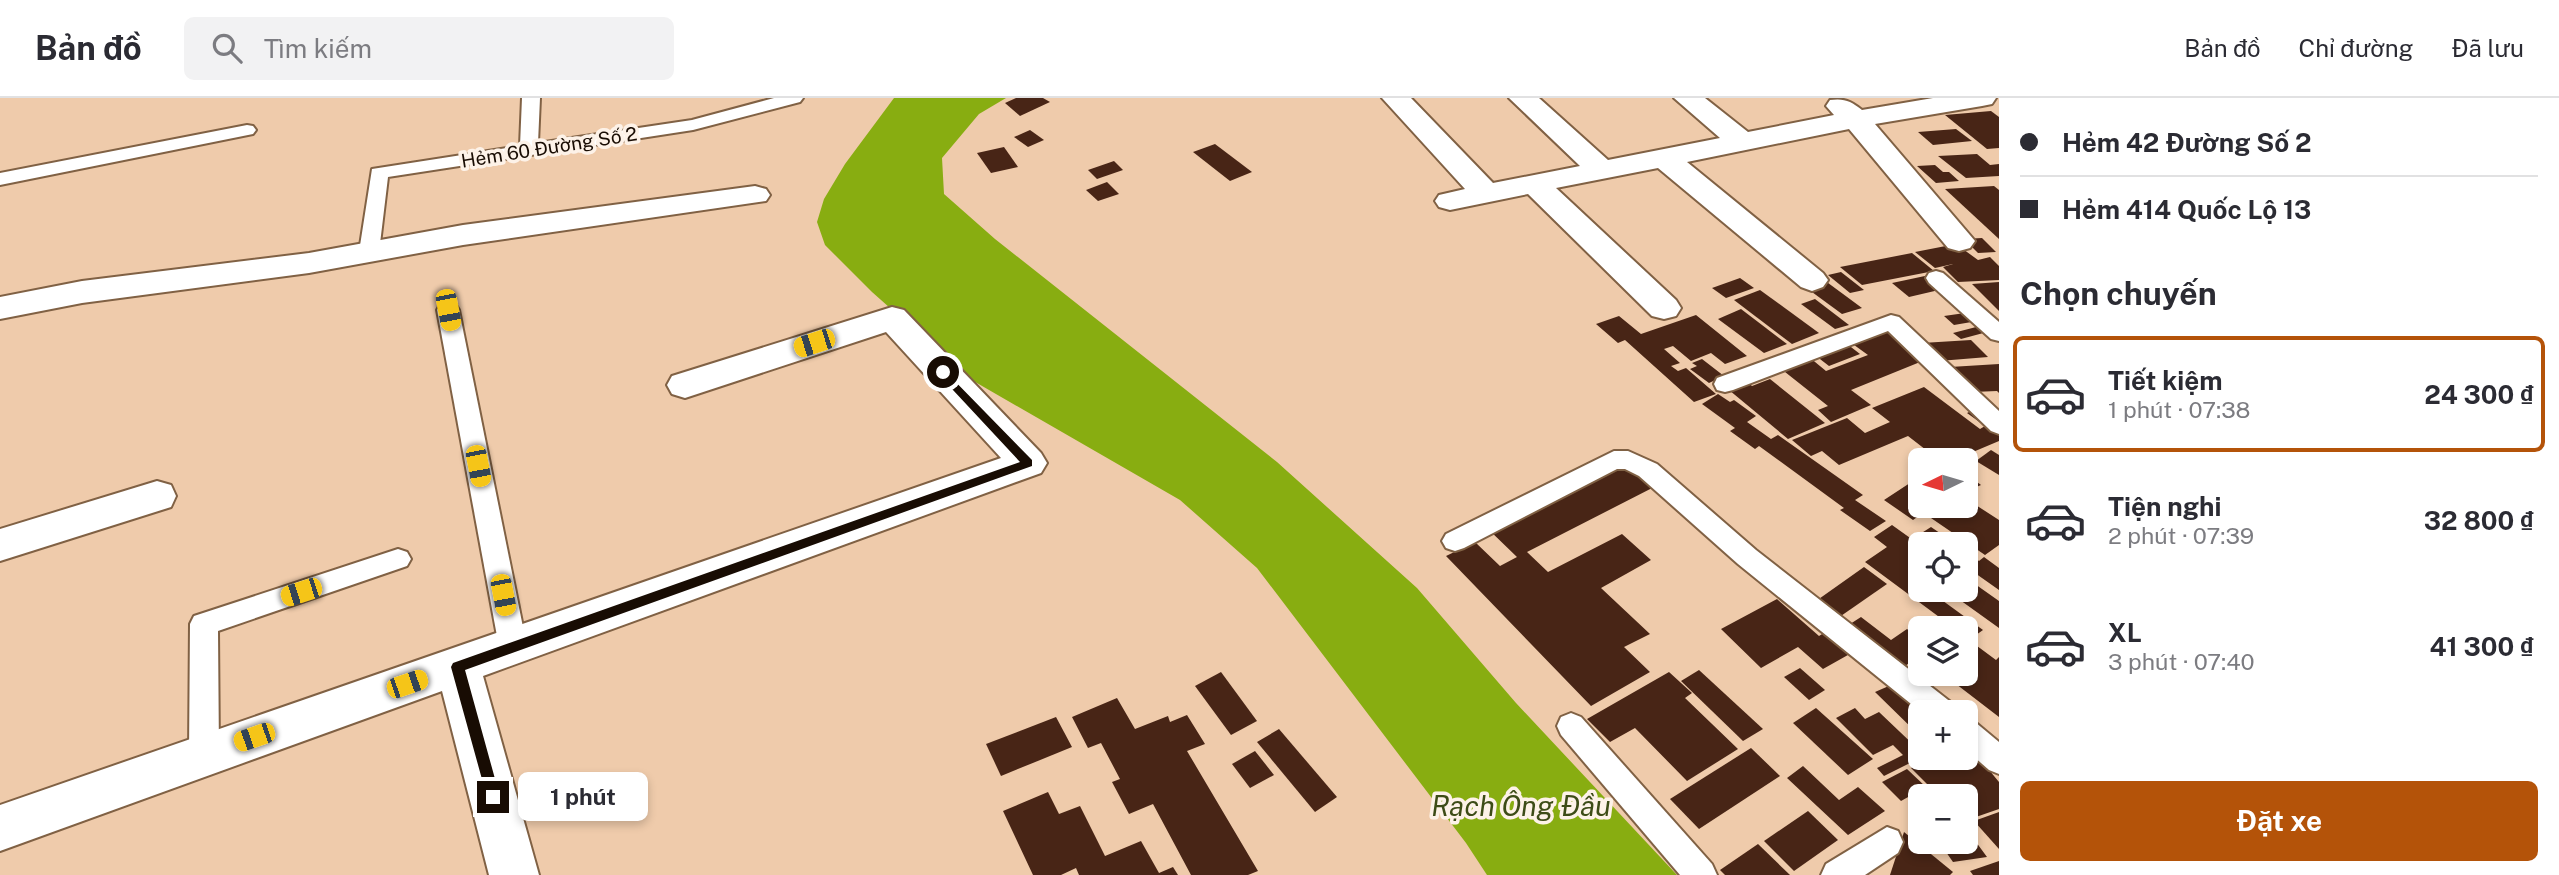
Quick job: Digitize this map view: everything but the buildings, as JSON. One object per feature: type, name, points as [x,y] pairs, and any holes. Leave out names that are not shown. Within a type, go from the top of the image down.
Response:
[{"type":"street","points":[[1396,98],[1486,194]]},
{"type":"street","points":[[1523,98],[1602,170]]},
{"type":"street","points":[[1688,98],[1743,142]]},
{"type":"street","points":[[1831,98],[1856,119],[1959,241]]},
{"type":"street","points":[[1450,201],[1856,119],[1982,98]]},
{"type":"street","points":[[1664,158],[1812,280]]},
{"type":"street","points":[[1534,184],[1664,307]]},
{"type":"street","points":[[0,308],[82,292],[309,263],[463,235],[755,195]]},
{"type":"street","points":[[0,828],[1028,463],[892,318],[685,385]]},
{"type":"street","points":[[0,545],[157,496]]},
{"type":"street","points":[[458,667],[514,875]]},
{"type":"lane","points":[[529,149],[531,98]]},
{"type":"lane","name":"Hẻm 60 Đường Số 2","points":[[369,252],[379,173],[693,125],[794,98]]},
{"type":"lane","points":[[0,179],[247,130]]},
{"type":"lane","points":[[1936,278],[1999,334]]},
{"type":"lane","points":[[448,310],[513,647]]},
{"type":"lane","points":[[1725,384],[1891,322],[1999,425]]},
{"type":"lane","points":[[1455,541],[1614,460],[1628,460],[1648,470],[1747,557],[1927,700]]},
{"type":"lane","points":[[204,755],[204,624],[398,559]]},
{"type":"lane","points":[[1571,726],[1701,875]]},
{"type":"lane","points":[[1978,743],[1999,760]]},
{"type":"lane","points":[[1837,875],[1887,842]]},
{"type":"water","name":"Rạch Ông Đầu","points":[[894,98],[1006,98],[979,114],[942,158],[944,194],[995,239],[1277,462],[1417,588],[1516,703],[1677,875],[1487,875],[1466,843],[1257,568],[1180,500],[970,379],[872,292],[825,245],[817,222],[824,199],[845,164]]},
{"type":"route","points":[[493,797],[458,667],[1028,463],[943,372]]}]
